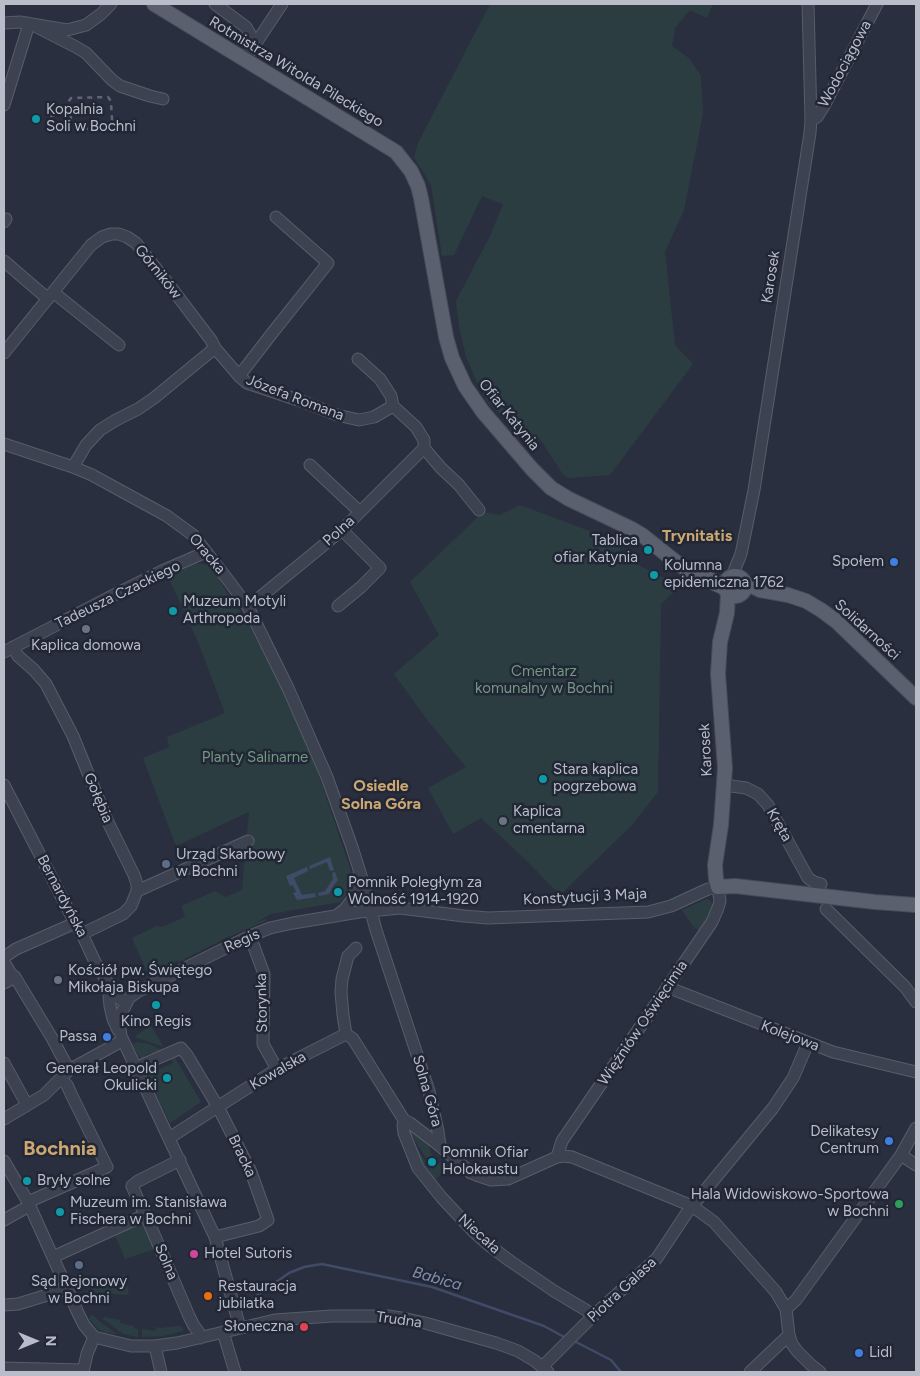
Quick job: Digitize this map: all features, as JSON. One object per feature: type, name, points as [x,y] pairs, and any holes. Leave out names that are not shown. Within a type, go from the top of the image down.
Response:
[{"type":"main road","name":"Rotmistrza Witolda Pileckiego","points":[[154,4],[396,152]]},
{"type":"main road","name":"Ofiar Katynia","points":[[396,152],[411,171],[418,186],[448,346],[469,394],[532,469],[551,488],[569,499],[642,535],[689,571],[734,586]]},
{"type":"main road","name":"Solidarności","points":[[734,586],[754,587],[760,590],[788,595],[806,601],[821,610],[836,620],[916,698]]},
{"type":"main road","name":"Karosek","points":[[718,887],[716,865],[725,768],[718,674],[720,642],[727,612],[732,605],[734,586]]},
{"type":"main road","name":"Konstytucji 3 Maja","points":[[718,887],[735,886],[875,902],[916,910]]},
{"type":"street","points":[[31,25],[36,24],[68,30],[77,29],[101,14],[111,4]]},
{"type":"street","points":[[215,4],[246,26],[254,46]]},
{"type":"street","points":[[244,60],[282,4]]},
{"type":"street","name":"Karosek","points":[[734,586],[757,470],[811,120],[808,4]]},
{"type":"street","name":"Wodociągowa","points":[[811,120],[817,117],[824,106],[877,4]]},
{"type":"street","points":[[4,23],[20,22],[58,37],[81,50],[120,86],[163,99]]},
{"type":"street","points":[[4,105],[31,25]]},
{"type":"street","points":[[239,376],[328,263],[276,217]]},
{"type":"street","name":"Górników","points":[[4,353],[91,245],[102,236],[111,234],[127,237],[136,243],[211,340],[215,348]]},
{"type":"street","points":[[4,262],[119,345]]},
{"type":"street","points":[[73,467],[86,445],[100,430],[146,404],[215,348]]},
{"type":"street","name":"Józefa Romana","points":[[215,348],[247,383],[337,415],[358,420],[374,417],[393,406]]},
{"type":"street","points":[[358,359],[374,372],[386,386],[393,406],[416,427],[424,440],[424,448],[459,485],[479,510]]},
{"type":"street","name":"Oracka","points":[[4,444],[92,475],[167,516],[192,535],[228,580],[248,607],[288,688],[327,777],[360,872],[370,911]]},
{"type":"street","name":"Polna","points":[[248,607],[342,530],[424,448]]},
{"type":"street","points":[[310,465],[360,512]]},
{"type":"street","points":[[338,606],[380,568],[342,530]]},
{"type":"street","name":"Tadeusza Czackiego","points":[[8,650],[154,575],[206,552]]},
{"type":"street","name":"Gołębia","points":[[8,650],[34,670],[46,684],[73,736],[107,820],[134,875],[137,891]]},
{"type":"street","name":"Bernardyńska","points":[[4,785],[95,962],[111,988],[120,999],[126,1002]]},
{"type":"street","name":"Kręta","points":[[724,785],[746,788],[758,794],[768,805],[808,878],[821,884]]},
{"type":"street","points":[[82,934],[123,914],[131,906],[137,891],[248,841]]},
{"type":"street","points":[[335,916],[345,909],[351,901],[357,889],[360,872]]},
{"type":"street","name":"Konstytucji 3 Maja","points":[[370,911],[410,908],[488,918],[648,912],[671,906],[708,889],[718,887]]},
{"type":"street","name":"Więźniów Oświęcimia","points":[[556,1157],[562,1141],[702,938],[715,916],[720,901],[718,887]]},
{"type":"street","points":[[826,909],[905,987],[916,1002]]},
{"type":"street","name":"Regis","points":[[126,1002],[137,992],[250,936],[281,925],[370,911]]},
{"type":"street","name":"Solna Góra","points":[[370,911],[429,1091],[440,1146],[471,1173],[491,1180],[513,1177],[556,1157]]},
{"type":"street","points":[[4,956],[75,923]]},
{"type":"street","name":"Storynka","points":[[250,936],[264,974],[263,1044],[277,1069]]},
{"type":"street","points":[[343,1036],[342,978],[348,956],[356,948]]},
{"type":"street","points":[[4,962],[52,1038],[69,1070]]},
{"type":"street","points":[[4,983],[14,976]]},
{"type":"street","name":"Kolejowa","points":[[667,987],[833,1052],[916,1072]]},
{"type":"street","points":[[111,988],[109,995],[111,1012],[121,1039],[216,1237],[240,1328]]},
{"type":"street","points":[[121,1039],[119,1022],[126,1002]]},
{"type":"street","name":"Niecała","points":[[343,1036],[353,1039],[404,1120],[440,1146]]},
{"type":"street","name":"Kowalska","points":[[169,1138],[277,1069],[343,1036]]},
{"type":"street","points":[[4,1119],[44,1095],[69,1070],[121,1039]]},
{"type":"street","name":"Piotra Galasa","points":[[545,1370],[566,1344],[594,1315],[657,1258],[692,1206],[794,1078],[808,1043]]},
{"type":"street","name":"Bracka","points":[[135,1068],[181,1048],[218,1107],[251,1172],[268,1220],[259,1226],[216,1237]]},
{"type":"street","points":[[4,1063],[27,1104]]},
{"type":"street","points":[[4,1220],[29,1204],[107,1168],[67,1085],[61,1079]]},
{"type":"street","name":"Niecała","points":[[404,1120],[404,1133],[418,1168],[474,1232],[490,1246],[543,1284],[594,1315]]},
{"type":"street","points":[[786,1309],[796,1300],[901,1155],[916,1128]]},
{"type":"street","points":[[901,1155],[916,1165]]},
{"type":"street","points":[[556,1157],[572,1157],[692,1206],[714,1222],[776,1292],[786,1309],[792,1344],[806,1368],[820,1372]]},
{"type":"street","name":"Solna","points":[[180,1160],[138,1181],[132,1186],[200,1338]]},
{"type":"street","points":[[4,1161],[29,1204],[84,1325],[94,1337],[83,1371],[4,1368]]},
{"type":"street","points":[[53,1257],[145,1215]]},
{"type":"street","points":[[4,1305],[18,1304],[67,1289]]},
{"type":"street","name":"Trudna","points":[[94,1337],[131,1346],[156,1346],[200,1338],[275,1320],[388,1316],[407,1318],[496,1343],[526,1355],[545,1370]]},
{"type":"street","points":[[223,1332],[235,1372]]},
{"type":"street","points":[[750,1372],[789,1334]]},
{"type":"street","points":[[156,1346],[160,1367]]},
{"type":"green space","points":[[490,4],[713,4],[707,18],[690,10],[675,28],[672,46],[690,59],[701,76],[703,113],[684,210],[665,252],[675,345],[693,364],[610,475],[568,478],[562,473],[540,439],[517,429],[488,403],[466,357],[459,327],[456,301],[490,236],[503,204],[482,196],[454,255],[442,256],[431,185],[414,157],[418,143]]},
{"type":"green space","name":"Cmentarz komunalny w Bochni","points":[[520,505],[619,542],[620,551],[638,565],[681,586],[661,604],[658,792],[632,825],[560,895],[481,818],[453,834],[428,788],[466,767],[428,721],[394,674],[439,635],[410,582],[483,512],[500,515]]},
{"type":"green space","name":"Planty Salinarne","points":[[195,563],[209,565],[248,624],[280,685],[301,727],[312,755],[354,880],[348,883],[347,894],[340,902],[271,914],[257,922],[266,919],[266,921],[177,961],[146,978],[147,972],[132,938],[157,926],[162,927],[185,917],[181,906],[215,891],[226,897],[242,890],[249,812],[176,846],[143,758],[169,747],[167,737],[225,713],[198,642],[170,581],[171,574]]},
{"type":"green space","points":[[707,899],[710,900],[713,906],[712,912],[700,932],[692,925],[682,910]]},
{"type":"green space","points":[[151,1026],[164,1047],[135,1036]]},
{"type":"green space","points":[[137,1042],[149,1044],[162,1050],[153,1055],[151,1053],[146,1055],[141,1060],[132,1045]]},
{"type":"green space","points":[[174,1056],[201,1102],[170,1123],[144,1070],[148,1068],[151,1073],[173,1063],[171,1057]]},
{"type":"green space","points":[[409,1129],[429,1146],[432,1156],[426,1158]]},
{"type":"green space","points":[[408,1133],[428,1168],[434,1169],[439,1163],[444,1162],[449,1166],[433,1182],[427,1175]]},
{"type":"green space","points":[[141,1223],[144,1225],[155,1249],[125,1259],[115,1235]]},
{"type":"green space","points":[[125,1274],[129,1295],[84,1292]]},
{"type":"green space","points":[[91,1315],[117,1334],[106,1333],[98,1329],[89,1319]]},
{"type":"green space","points":[[105,1317],[120,1320],[120,1323],[134,1326],[134,1328],[138,1329],[138,1337],[123,1334],[103,1319]]},
{"type":"green space","points":[[179,1326],[183,1328],[183,1331],[163,1336],[142,1337],[142,1329],[155,1331],[156,1327]]},
{"type":"water","points":[[330,857],[334,870],[330,871],[327,862],[310,869],[309,866]]},
{"type":"water","points":[[307,867],[308,871],[294,878],[302,895],[315,893],[316,897],[297,900],[293,893],[296,892],[293,885],[290,886],[286,876]]},
{"type":"water","points":[[335,872],[338,880],[329,894],[319,896],[318,893],[325,891],[333,879],[332,873]]},
{"type":"waterway","name":"Babica","points":[[242,1306],[289,1273],[304,1267],[322,1264],[432,1287],[544,1326],[566,1338]]},
{"type":"waterway","name":"Babica","points":[[574,1341],[611,1360],[621,1372]]},
{"type":"railway","points":[[50,116],[67,113],[71,98],[108,97],[111,101],[112,120],[109,127],[106,128]]},
{"type":"railway","points":[[70,106],[71,122],[79,128],[90,129]]},
{"type":"place","name":"Kopalnia Soli w Bochni","points":[[36,119]]},
{"type":"place","name":"Tablica ofiar Katynia","points":[[648,550]]},
{"type":"place","name":"Społem","points":[[894,562]]},
{"type":"place","name":"Kolumna epidemiczna 1762","points":[[654,575]]},
{"type":"place","name":"Muzeum Motyli Arthropoda","points":[[173,611]]},
{"type":"place","name":"Kaplica domowa","points":[[86,629]]},
{"type":"place","name":"Stara kaplica pogrzebowa","points":[[543,779]]},
{"type":"place","name":"Kaplica cmentarna","points":[[503,821]]},
{"type":"place","name":"Urząd Skarbowy w Bochni","points":[[166,864]]},
{"type":"place","name":"Pomnik Poległym za Wolność 1914-1920","points":[[338,892]]},
{"type":"place","name":"Kościół pw. Świętego Mikołaja Biskupa","points":[[58,980]]},
{"type":"place","name":"Kino Regis","points":[[156,1005]]},
{"type":"place","name":"Passa","points":[[107,1037]]},
{"type":"place","name":"Generał Leopold Okulicki","points":[[167,1078]]},
{"type":"place","name":"Delikatesy Centrum","points":[[889,1141]]},
{"type":"place","name":"Pomnik Ofiar Holokaustu","points":[[432,1162]]},
{"type":"place","name":"Bryły solne","points":[[27,1181]]},
{"type":"place","name":"Hala Widowiskowo-Sportowa w Bochni","points":[[899,1204]]},
{"type":"place","name":"Muzeum im. Stanisława Fischera w Bochni","points":[[60,1212]]},
{"type":"place","name":"Hotel Sutoris","points":[[194,1254]]},
{"type":"place","name":"Sąd Rejonowy w Bochni","points":[[79,1265]]},
{"type":"place","name":"Restauracja jubilatka","points":[[208,1296]]},
{"type":"place","name":"Słoneczna","points":[[304,1327]]},
{"type":"place","name":"Lidl","points":[[859,1353]]},
{"type":"district","name":"Trynitatis","points":[[697,536]]},
{"type":"district","name":"Osiedle Solna Góra","points":[[381,795]]},
{"type":"district","name":"Bochnia","points":[[60,1149]]}]
